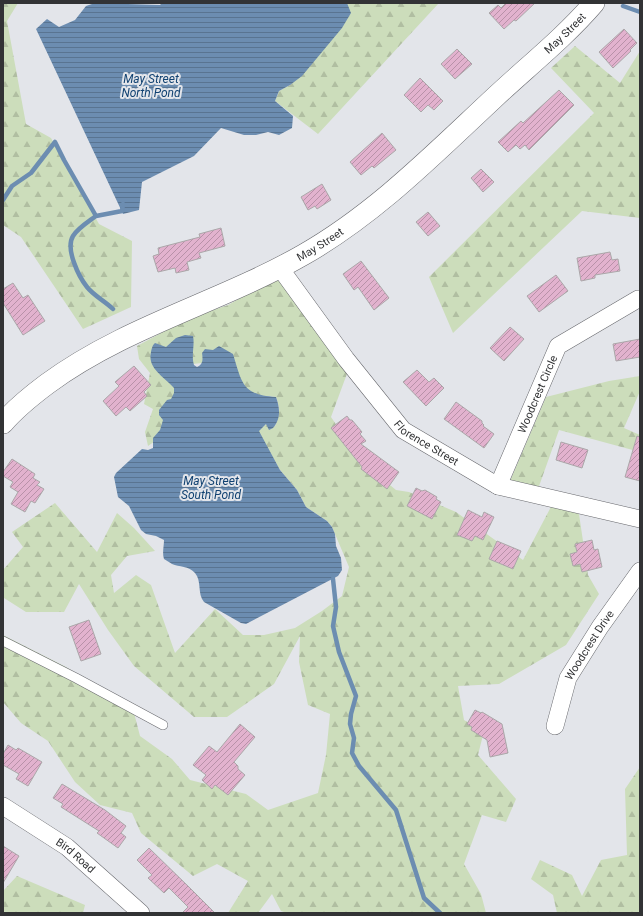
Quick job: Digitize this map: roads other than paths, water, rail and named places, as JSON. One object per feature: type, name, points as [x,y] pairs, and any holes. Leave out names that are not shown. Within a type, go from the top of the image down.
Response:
[{"type":"street","name":"May Street","points":[[3,422],[12,412],[34,394],[69,368],[94,353],[128,335],[280,268],[333,238],[372,210],[433,156],[577,22],[594,3]]},
{"type":"street","name":"Florence Street","points":[[280,268],[346,359],[403,430],[498,486],[640,519]]},
{"type":"street","name":"Woodcrest Circle","points":[[498,486],[558,346],[640,299]]},
{"type":"street","name":"Woodcrest Drive","points":[[555,726],[568,678],[600,627],[640,571]]},
{"type":"street","name":"Bird Road","points":[[3,806],[67,847],[142,913]]},
{"type":"lane","points":[[3,641],[163,725]]},
{"type":"water","name":"May Street North Pond","points":[[95,3],[160,5],[162,3],[347,3],[351,13],[342,28],[302,76],[279,91],[275,101],[293,116],[292,128],[279,135],[268,132],[256,135],[244,135],[221,128],[194,156],[142,182],[139,210],[123,214],[36,29],[47,19],[59,27],[75,20],[86,6]]},
{"type":"water","name":"May Street South Pond","points":[[185,335],[193,336],[194,365],[197,367],[199,366],[202,360],[202,353],[205,349],[213,350],[219,346],[233,354],[245,386],[256,394],[276,397],[279,417],[276,425],[269,430],[266,424],[259,431],[280,470],[297,490],[306,507],[327,521],[332,527],[335,534],[336,546],[341,558],[342,570],[338,576],[246,624],[241,623],[204,602],[195,573],[190,569],[172,564],[164,559],[164,540],[156,536],[146,534],[141,530],[129,506],[118,497],[114,477],[116,473],[142,449],[148,450],[153,448],[153,438],[160,430],[163,420],[159,415],[159,410],[167,400],[171,399],[174,393],[174,388],[154,368],[150,358],[152,347],[155,343],[166,347],[176,338]]},
{"type":"waterway","points":[[623,6],[640,12]]},
{"type":"waterway","points":[[3,200],[12,186],[31,173],[55,142],[96,216],[122,211],[123,204]]},
{"type":"waterway","points":[[96,216],[80,228],[73,236],[71,242],[72,255],[80,277],[87,287],[113,309]]},
{"type":"waterway","points":[[333,579],[336,607],[333,626],[339,652],[356,696],[350,724],[354,738],[352,753],[359,766],[396,810],[424,898],[440,913]]}]
